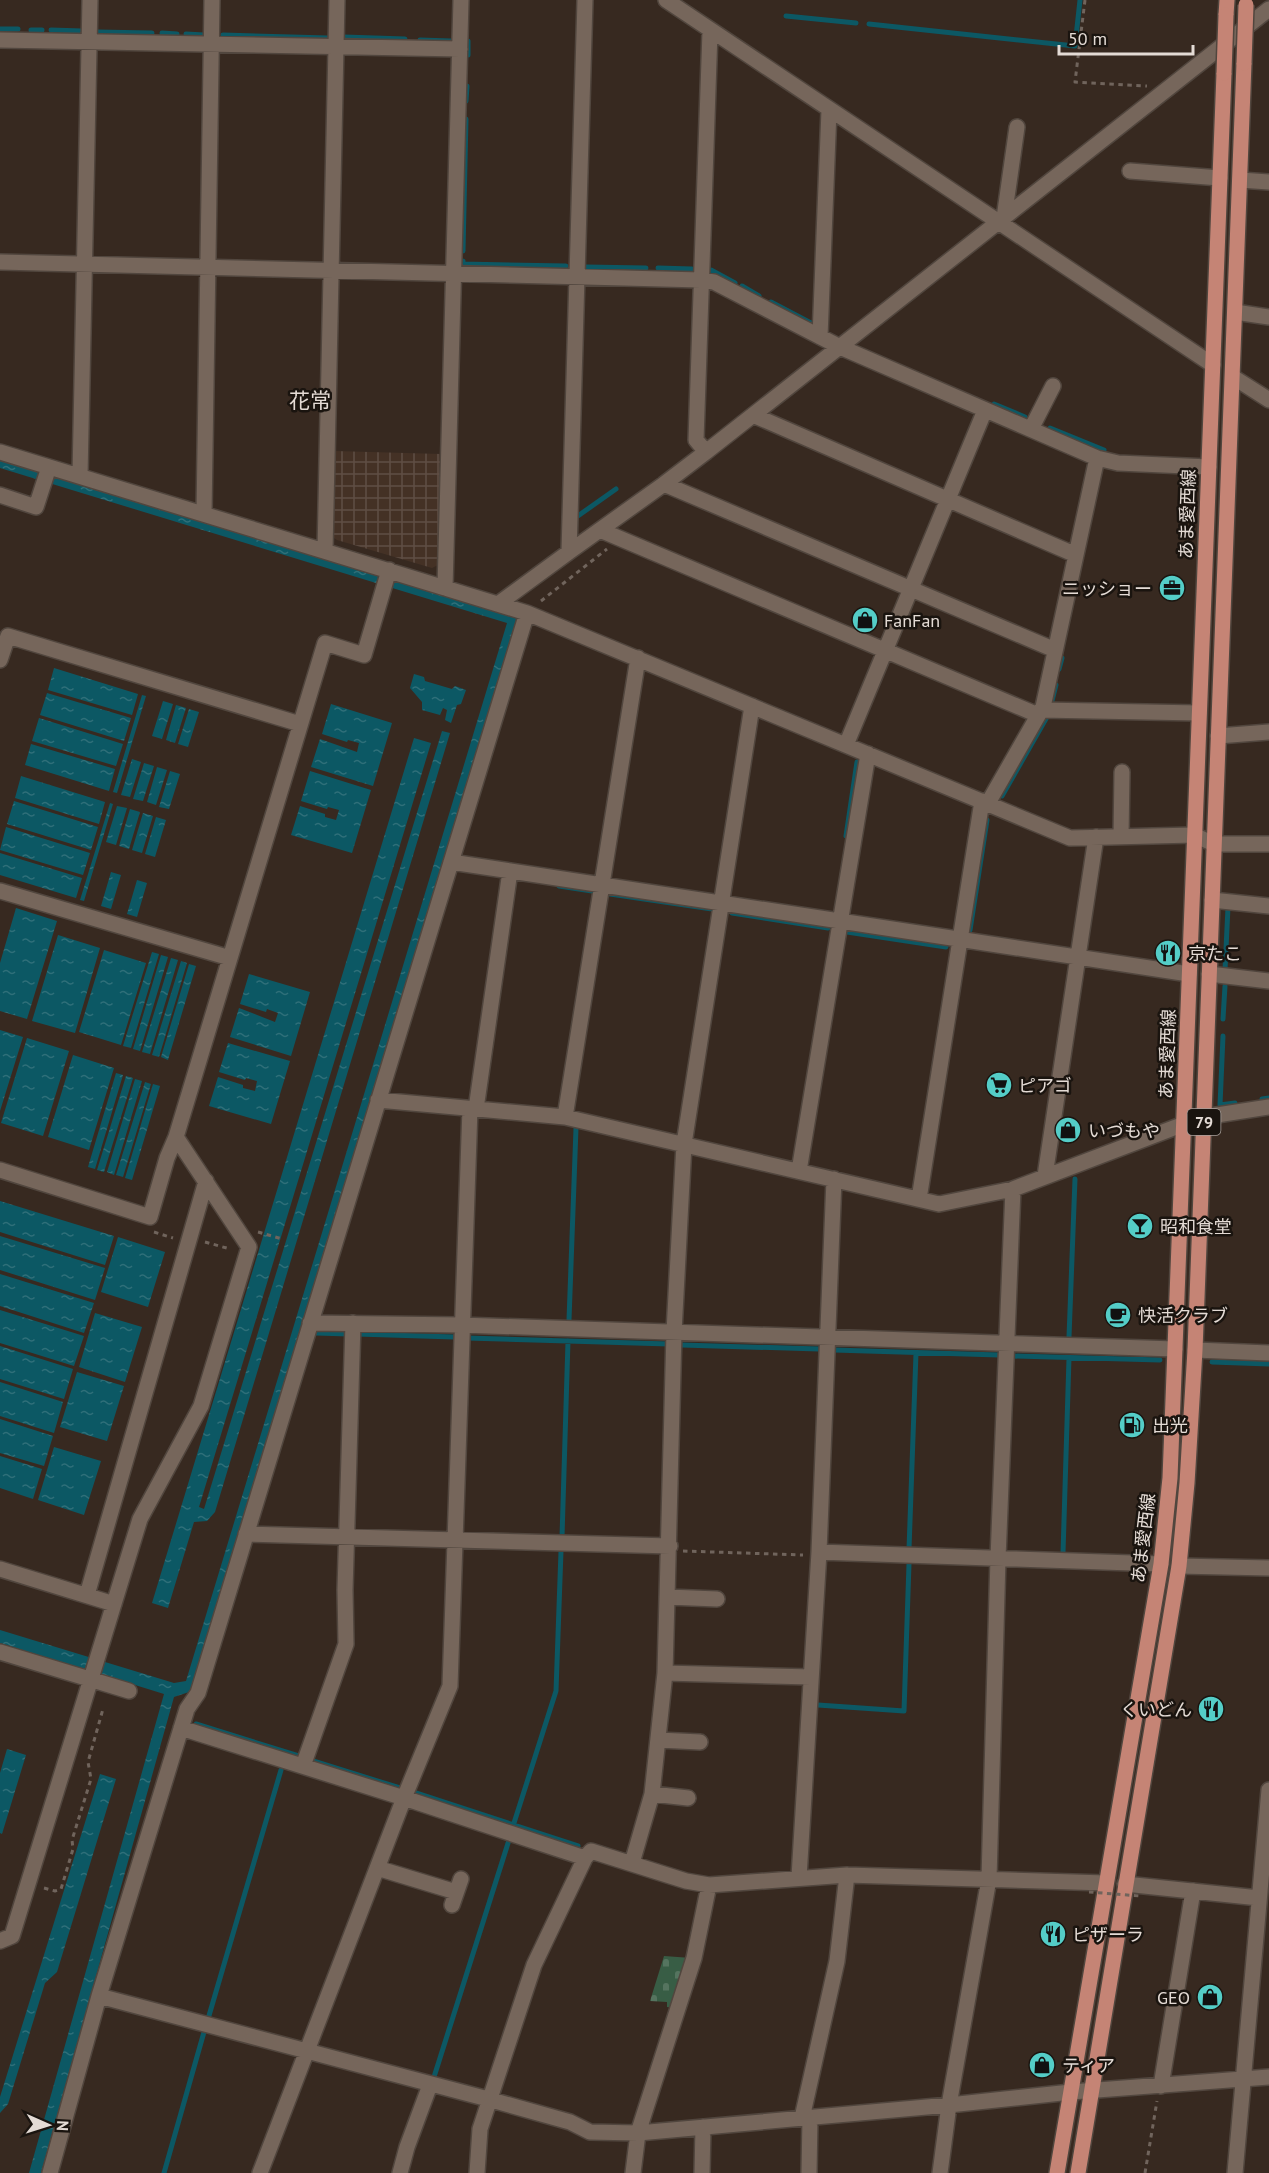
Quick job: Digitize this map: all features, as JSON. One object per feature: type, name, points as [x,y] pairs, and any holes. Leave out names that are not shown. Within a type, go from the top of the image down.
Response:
[{"type":"main road","name":"あま愛西線","points":[[1078,2173],[1179,1566],[1187,1483],[1195,1350],[1246,2]]},
{"type":"main road","name":"あま愛西線","points":[[1057,2173],[1161,1564],[1170,1478],[1226,8]]},
{"type":"street","points":[[80,476],[90,0]]},
{"type":"street","points":[[204,514],[212,0]]},
{"type":"street","points":[[325,551],[337,0]]},
{"type":"street","points":[[446,588],[461,0]]},
{"type":"street","points":[[569,552],[585,0]]},
{"type":"street","points":[[666,0],[829,110],[1001,221],[1213,365]]},
{"type":"street","points":[[498,604],[706,452],[1269,9]]},
{"type":"street","points":[[706,452],[696,440],[710,31]]},
{"type":"street","points":[[0,40],[460,49]]},
{"type":"street","points":[[820,337],[829,110]]},
{"type":"street","points":[[1001,221],[1017,127]]},
{"type":"street","points":[[1130,171],[1220,178]]},
{"type":"street","points":[[1240,180],[1269,182]]},
{"type":"street","points":[[0,262],[714,282],[840,347],[1097,458],[1118,463],[1209,467]]},
{"type":"street","points":[[1235,312],[1269,317]]},
{"type":"street","points":[[1233,377],[1269,400]]},
{"type":"street","points":[[1031,429],[1053,386]]},
{"type":"street","points":[[846,745],[985,410]]},
{"type":"street","points":[[753,415],[1076,555]]},
{"type":"street","points":[[0,452],[47,474],[80,476],[325,551],[386,579],[446,588],[527,613],[1070,838],[1194,835],[1214,844],[1269,844]]},
{"type":"street","points":[[919,1199],[960,939],[985,802],[1039,713],[1097,458]]},
{"type":"street","points":[[0,495],[36,507],[47,474]]},
{"type":"street","points":[[664,484],[1055,650]]},
{"type":"street","points":[[600,530],[885,651],[1039,713],[1199,713]]},
{"type":"street","points":[[0,1170],[150,1217],[325,643],[364,655],[386,579]]},
{"type":"street","points":[[50,2173],[99,1996],[181,1728],[188,1709],[198,1693],[527,613]]},
{"type":"street","points":[[0,660],[8,636],[300,724]]},
{"type":"street","points":[[566,1117],[638,658]]},
{"type":"street","points":[[632,1863],[652,1794],[665,1673],[674,1332],[684,1144],[752,706]]},
{"type":"street","points":[[1218,736],[1269,732]]},
{"type":"street","points":[[799,1171],[868,754]]},
{"type":"street","points":[[1121,837],[1122,772]]},
{"type":"street","points":[[1045,1176],[1096,837]]},
{"type":"street","points":[[451,862],[1189,974]]},
{"type":"street","points":[[260,2173],[404,1798],[450,1686],[461,1325],[473,1108],[510,871]]},
{"type":"street","points":[[0,891],[230,958]]},
{"type":"street","points":[[1212,900],[1269,906]]},
{"type":"street","points":[[1209,974],[1269,981]]},
{"type":"street","points":[[378,1100],[566,1117],[939,1204],[1012,1189],[1184,1124]]},
{"type":"street","points":[[1204,1117],[1269,1107]]},
{"type":"street","points":[[0,1941],[12,1936],[140,1519],[201,1406],[249,1247],[176,1137]]},
{"type":"street","points":[[799,1877],[819,1554],[834,1179]]},
{"type":"street","points":[[87,1595],[206,1181]]},
{"type":"street","points":[[940,2173],[949,2105],[989,1879],[1005,1343],[1012,1189]]},
{"type":"street","points":[[310,1323],[461,1325],[1175,1350]]},
{"type":"street","points":[[303,1766],[346,1644],[346,1537],[353,1323]]},
{"type":"street","points":[[1195,1350],[1269,1353]]},
{"type":"street","points":[[246,1534],[670,1548]]},
{"type":"street","points":[[819,1554],[1161,1564]]},
{"type":"street","points":[[1179,1566],[1269,1568]]},
{"type":"street","points":[[0,1569],[114,1604]]},
{"type":"street","points":[[668,1597],[717,1599]]},
{"type":"street","points":[[0,1652],[93,1670],[129,1692]]},
{"type":"street","points":[[665,1673],[811,1677]]},
{"type":"street","points":[[181,1728],[585,1858]]},
{"type":"street","points":[[658,1740],[700,1742]]},
{"type":"street","points":[[1235,2173],[1269,1790]]},
{"type":"street","points":[[652,1794],[688,1798]]},
{"type":"street","points":[[477,2173],[480,2129],[488,2099],[534,1965],[585,1858],[591,1851],[709,1886],[799,1877],[847,1875],[1106,1883]]},
{"type":"street","points":[[377,1868],[456,1892]]},
{"type":"street","points":[[809,2173],[806,2118],[837,1961],[847,1875]]},
{"type":"street","points":[[1125,1884],[1259,1898]]},
{"type":"street","points":[[633,2173],[638,2133],[694,1958],[709,1886]]},
{"type":"street","points":[[1160,2086],[1193,1891]]},
{"type":"street","points":[[99,1996],[488,2099],[570,2122],[590,2132],[638,2133],[1071,2092],[1269,2077]]},
{"type":"street","points":[[400,2173],[430,2085]]},
{"type":"street","points":[[702,2173],[703,2127]]},
{"type":"path","points":[[1085,0],[1075,82],[1150,86],[1160,97]]},
{"type":"path","points":[[262,1233],[282,1239]]},
{"type":"path","points":[[670,1548],[819,1554]]},
{"type":"path","points":[[28,1883],[55,1891],[61,1889],[73,1850],[72,1840],[91,1779],[88,1762],[104,1709]]},
{"type":"path","points":[[1089,1892],[1140,1896]]},
{"type":"path","points":[[1145,2173],[1160,2086]]},
{"type":"shaded area","points":[[334,451],[441,454],[438,565],[432,568],[337,540],[331,536]]},
{"type":"green space","points":[[664,1956],[691,1958],[676,2008],[667,2007],[667,2002],[650,2001]]},
{"type":"water","points":[[0,459],[517,617],[192,1691],[174,1697],[41,2173],[29,2173],[164,1694],[0,1643],[0,1630],[174,1683],[186,1681],[507,623],[0,468]]},
{"type":"water","points":[[54,668],[138,694],[132,715],[48,690]]},
{"type":"water","points":[[414,674],[424,677],[425,681],[452,689],[455,686],[466,690],[461,704],[457,705],[451,723],[445,720],[447,710],[443,708],[440,715],[422,710],[422,702],[410,688]]},
{"type":"water","points":[[47,693],[131,718],[124,741],[40,715]]},
{"type":"water","points":[[142,695],[146,696],[117,793],[113,792]]},
{"type":"water","points":[[163,701],[173,704],[162,739],[152,736]]},
{"type":"water","points":[[331,704],[392,723],[373,786],[311,767],[320,739],[357,752],[359,743],[348,740],[347,742],[322,734]]},
{"type":"water","points":[[176,705],[186,708],[175,743],[166,740]]},
{"type":"water","points":[[189,709],[199,712],[188,747],[178,744]]},
{"type":"water","points":[[39,718],[123,744],[116,766],[32,741]]},
{"type":"water","points":[[442,731],[450,733],[215,1512],[207,1521],[194,1522],[168,1608],[152,1603],[414,738],[431,743],[199,1507],[204,1509]]},
{"type":"water","points":[[31,744],[115,769],[109,791],[25,765]]},
{"type":"water","points":[[132,759],[141,762],[130,797],[121,795]]},
{"type":"water","points":[[144,763],[154,766],[143,801],[133,799]]},
{"type":"water","points":[[157,767],[167,770],[156,805],[147,802]]},
{"type":"water","points":[[170,771],[180,774],[169,809],[159,807]]},
{"type":"water","points":[[310,771],[371,790],[352,853],[291,835],[300,806],[336,820],[339,810],[301,801]]},
{"type":"water","points":[[21,776],[105,802],[99,824],[15,798]]},
{"type":"water","points":[[14,801],[98,827],[91,850],[7,824]]},
{"type":"water","points":[[110,803],[113,804],[84,901],[80,900]]},
{"type":"water","points":[[117,806],[127,808],[116,845],[106,842]]},
{"type":"water","points":[[130,809],[140,812],[129,849],[119,846]]},
{"type":"water","points":[[143,813],[153,816],[142,853],[132,850]]},
{"type":"water","points":[[156,817],[166,820],[155,857],[145,854]]},
{"type":"water","points":[[6,827],[90,853],[83,875],[0,850]]},
{"type":"water","points":[[0,853],[82,878],[76,898],[0,875]]},
{"type":"water","points":[[111,872],[121,875],[111,909],[101,906]]},
{"type":"water","points":[[137,880],[147,883],[137,917],[127,914]]},
{"type":"water","points":[[16,908],[57,921],[27,1019],[0,1011],[0,963]]},
{"type":"water","points":[[58,935],[100,948],[75,1033],[32,1021]]},
{"type":"water","points":[[104,950],[146,963],[121,1045],[79,1032]]},
{"type":"water","points":[[152,952],[159,954],[131,1048],[123,1046]]},
{"type":"water","points":[[161,955],[168,957],[140,1051],[133,1049]]},
{"type":"water","points":[[171,958],[178,960],[150,1054],[142,1052]]},
{"type":"water","points":[[181,961],[187,963],[159,1057],[152,1055]]},
{"type":"water","points":[[189,964],[196,966],[168,1060],[161,1057]]},
{"type":"water","points":[[249,974],[310,992],[291,1056],[230,1037],[239,1008],[275,1022],[278,1013],[240,1004]]},
{"type":"water","points":[[0,1030],[23,1037],[0,1111]]},
{"type":"water","points":[[27,1038],[69,1051],[43,1136],[1,1123]]},
{"type":"water","points":[[228,1043],[290,1061],[271,1124],[209,1106],[218,1077],[255,1091],[257,1081],[219,1072]]},
{"type":"water","points":[[73,1055],[114,1068],[89,1150],[48,1137]]},
{"type":"water","points":[[116,1073],[123,1075],[95,1169],[88,1167]]},
{"type":"water","points":[[126,1076],[133,1078],[104,1172],[97,1170]]},
{"type":"water","points":[[135,1079],[142,1081],[114,1175],[107,1172]]},
{"type":"water","points":[[145,1082],[151,1084],[123,1177],[116,1175]]},
{"type":"water","points":[[153,1084],[160,1086],[132,1180],[125,1178]]},
{"type":"water","points":[[0,1201],[114,1236],[105,1265],[0,1232]]},
{"type":"water","points":[[0,1236],[105,1268],[95,1300],[0,1270]]},
{"type":"water","points":[[118,1237],[165,1252],[148,1307],[101,1292]]},
{"type":"water","points":[[0,1274],[94,1303],[84,1333],[0,1306]]},
{"type":"water","points":[[0,1310],[84,1336],[74,1366],[0,1343]]},
{"type":"water","points":[[95,1313],[142,1327],[125,1382],[79,1367]]},
{"type":"water","points":[[0,1346],[73,1369],[64,1399],[0,1379]]},
{"type":"water","points":[[77,1372],[124,1386],[107,1441],[60,1427]]},
{"type":"water","points":[[0,1382],[63,1402],[54,1433],[0,1416]]},
{"type":"water","points":[[0,1419],[53,1436],[44,1466],[0,1453]]},
{"type":"water","points":[[54,1447],[101,1461],[84,1515],[38,1500]]},
{"type":"water","points":[[0,1456],[42,1469],[33,1499],[0,1488]]},
{"type":"water","points":[[7,1749],[26,1755],[2,1834],[0,1833],[0,1773]]},
{"type":"water","points":[[100,1774],[116,1779],[57,1972],[45,1983],[8,2104],[0,2113],[0,2097]]},
{"type":"waterway","points":[[869,24],[1075,46],[1080,0]]},
{"type":"waterway","points":[[786,16],[856,23]]},
{"type":"waterway","points":[[0,29],[18,29]]},
{"type":"waterway","points":[[31,30],[42,30]]},
{"type":"waterway","points":[[51,30],[82,31]]},
{"type":"waterway","points":[[97,32],[152,33]]},
{"type":"waterway","points":[[162,33],[177,34]]},
{"type":"waterway","points":[[186,34],[204,35]]},
{"type":"waterway","points":[[223,35],[328,38]]},
{"type":"waterway","points":[[344,37],[405,39]]},
{"type":"waterway","points":[[420,40],[451,41]]},
{"type":"waterway","points":[[468,41],[468,55]]},
{"type":"waterway","points":[[466,101],[467,86]]},
{"type":"waterway","points":[[463,251],[466,119]]},
{"type":"waterway","points":[[463,261],[462,264],[566,266]]},
{"type":"waterway","points":[[586,267],[646,268]]},
{"type":"waterway","points":[[658,268],[692,269]]},
{"type":"waterway","points":[[711,270],[735,283]]},
{"type":"waterway","points":[[742,286],[759,296]]},
{"type":"waterway","points":[[771,302],[811,323]]},
{"type":"waterway","points":[[994,404],[1025,417]]},
{"type":"waterway","points":[[1050,428],[1104,450]]},
{"type":"waterway","points":[[575,518],[616,489]]},
{"type":"waterway","points":[[1059,669],[1062,658]]},
{"type":"waterway","points":[[1051,705],[1056,685]]},
{"type":"waterway","points":[[1002,796],[1047,717]]},
{"type":"waterway","points":[[846,836],[857,762]]},
{"type":"waterway","points":[[970,930],[987,820]]},
{"type":"waterway","points":[[559,886],[592,891]]},
{"type":"waterway","points":[[610,894],[712,909]]},
{"type":"waterway","points":[[1225,970],[1228,907]]},
{"type":"waterway","points":[[732,913],[828,928]]},
{"type":"waterway","points":[[847,932],[946,947]]},
{"type":"waterway","points":[[1223,1019],[1225,986]]},
{"type":"waterway","points":[[1223,1036],[1220,1105],[1235,1103]]},
{"type":"waterway","points":[[1262,1099],[1269,1098]]},
{"type":"waterway","points":[[569,1320],[576,1128]]},
{"type":"waterway","points":[[1069,1337],[1075,1179]]},
{"type":"waterway","points":[[316,1333],[349,1334]]},
{"type":"waterway","points":[[357,1334],[454,1337]]},
{"type":"waterway","points":[[467,1338],[669,1344]]},
{"type":"waterway","points":[[562,1537],[568,1341]]},
{"type":"waterway","points":[[682,1345],[819,1349]]},
{"type":"waterway","points":[[834,1350],[999,1355]]},
{"type":"waterway","points":[[909,1549],[916,1353]]},
{"type":"waterway","points":[[1013,1356],[1160,1360]]},
{"type":"waterway","points":[[1063,1553],[1069,1358]]},
{"type":"waterway","points":[[1212,1362],[1269,1364]]},
{"type":"waterway","points":[[514,1823],[556,1691],[561,1551]]},
{"type":"waterway","points":[[818,1705],[904,1711],[909,1564]]},
{"type":"waterway","points":[[196,1724],[302,1757]]},
{"type":"waterway","points":[[310,1760],[400,1788]]},
{"type":"waterway","points":[[208,2019],[281,1770]]},
{"type":"waterway","points":[[416,1793],[578,1846]]},
{"type":"waterway","points":[[434,2077],[509,1840]]},
{"type":"waterway","points":[[164,2173],[204,2032]]},
{"type":"place","name":"ニッショー","points":[[1172,588]]},
{"type":"place","name":"FanFan","points":[[865,620]]},
{"type":"place","name":"京たこ","points":[[1168,953]]},
{"type":"place","name":"ピアゴ","points":[[999,1085]]},
{"type":"place","name":"いづもや","points":[[1068,1130]]},
{"type":"place","name":"昭和食堂","points":[[1140,1226]]},
{"type":"place","name":"快活クラブ","points":[[1118,1315]]},
{"type":"place","name":"出光","points":[[1132,1425]]},
{"type":"place","name":"くいどん","points":[[1211,1709]]},
{"type":"place","name":"ピザーラ","points":[[1053,1934]]},
{"type":"place","name":"GEO","points":[[1210,1997]]},
{"type":"place","name":"ティア","points":[[1042,2065]]},
{"type":"district","name":"花常","points":[[310,400]]}]
